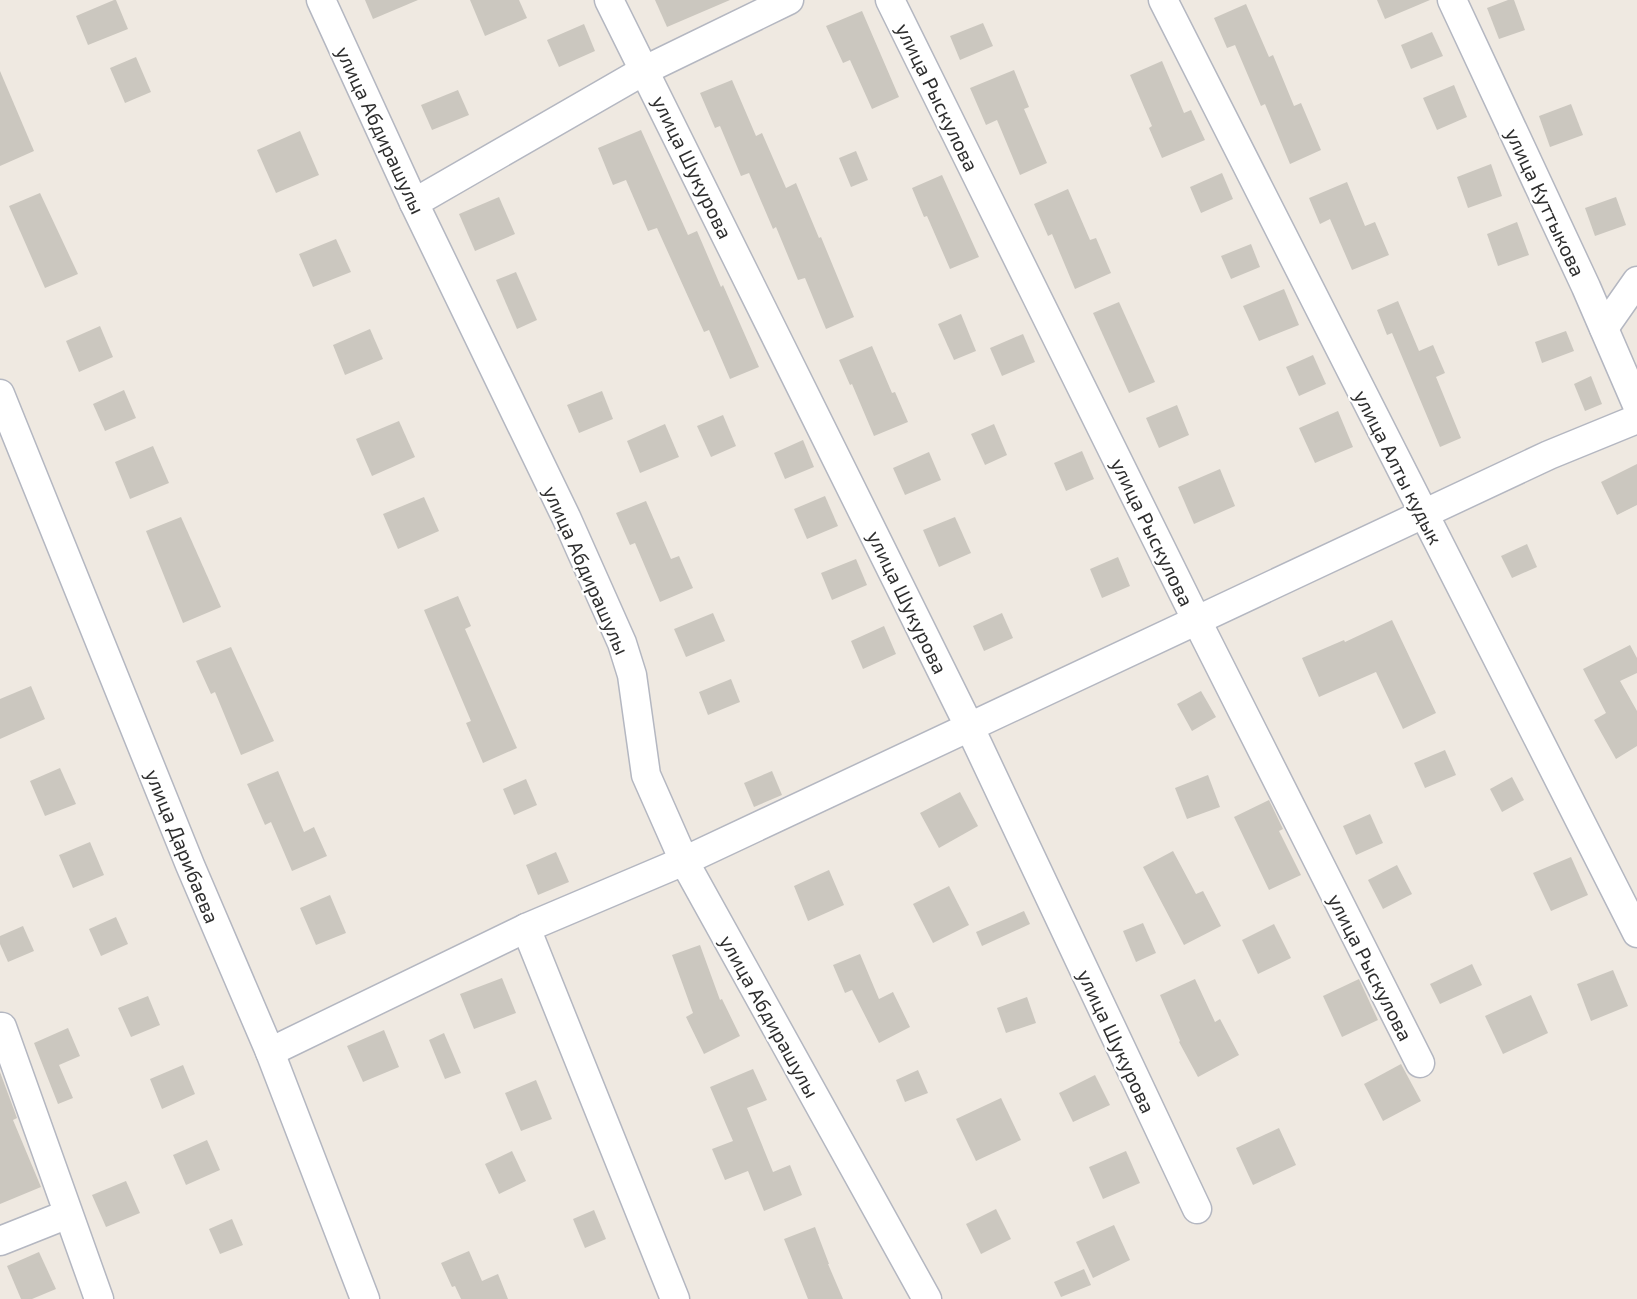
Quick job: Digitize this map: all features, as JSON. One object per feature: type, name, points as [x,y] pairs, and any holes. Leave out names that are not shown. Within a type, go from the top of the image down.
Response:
[{"type":"street","name":"улица Абдирашулы","points":[[321,0],[414,203],[566,517],[622,643],[632,675],[646,776],[684,861],[927,1299]]},
{"type":"street","name":"улица Шукурова","points":[[609,0],[970,728],[1197,1209]]},
{"type":"street","points":[[414,203],[645,70],[789,0]]},
{"type":"street","name":"улица Рыскулова","points":[[890,0],[1197,621],[1420,1063]]},
{"type":"street","name":"улица Алты кудык","points":[[1163,0],[1637,933]]},
{"type":"street","name":"улица Куттыкова","points":[[1452,0],[1604,328],[1637,405]]},
{"type":"street","points":[[1604,328],[1637,281]]},
{"type":"street","name":"улица Дарибаева","points":[[0,394],[190,865],[270,1052],[365,1299]]},
{"type":"street","points":[[270,1052],[526,928],[684,861],[1549,455],[1637,420]]},
{"type":"street","points":[[526,928],[675,1299]]},
{"type":"street","points":[[2,1027],[99,1299]]},
{"type":"street","points":[[0,1241],[68,1214]]},
{"type":"building","points":[[116,0],[128,29],[88,45],[76,16]]},
{"type":"building","points":[[365,0],[418,0],[373,19]]},
{"type":"building","points":[[470,0],[519,0],[527,18],[485,36]]},
{"type":"building","points":[[655,0],[730,0],[667,27]]},
{"type":"building","points":[[1377,0],[1430,0],[1385,19]]},
{"type":"building","points":[[1514,0],[1525,30],[1499,39],[1487,8]]},
{"type":"building","points":[[1246,4],[1269,57],[1273,55],[1294,106],[1301,103],[1321,150],[1290,164],[1265,104],[1261,106],[1235,45],[1227,48],[1214,18]]},
{"type":"building","points":[[862,11],[899,97],[872,109],[850,60],[843,63],[826,26]]},
{"type":"building","points":[[983,23],[993,46],[960,60],[950,36]]},
{"type":"building","points":[[584,24],[595,51],[559,67],[547,40]]},
{"type":"building","points":[[1432,32],[1443,56],[1411,69],[1401,45]]},
{"type":"building","points":[[136,57],[151,92],[125,103],[110,68]]},
{"type":"building","points":[[1162,61],[1184,113],[1191,110],[1205,140],[1162,158],[1149,128],[1152,126],[1130,75]]},
{"type":"building","points":[[1014,70],[1029,107],[1024,109],[1047,163],[1020,175],[997,120],[986,125],[970,88]]},
{"type":"building","points":[[0,71],[34,151],[0,166]]},
{"type":"building","points":[[732,80],[756,136],[762,133],[786,188],[796,183],[854,317],[826,329],[805,278],[798,280],[776,227],[773,229],[749,173],[741,176],[720,126],[715,128],[700,93]]},
{"type":"building","points":[[1454,85],[1467,117],[1437,130],[1423,98]]},
{"type":"building","points":[[458,90],[469,115],[432,130],[421,105]]},
{"type":"building","points":[[1571,104],[1583,135],[1550,147],[1539,116]]},
{"type":"building","points":[[641,130],[688,235],[697,231],[759,367],[730,379],[709,330],[704,332],[657,228],[648,231],[626,180],[613,185],[598,148]]},
{"type":"building","points":[[300,131],[319,175],[276,193],[257,150]]},
{"type":"building","points":[[856,151],[868,180],[851,187],[839,158]]},
{"type":"building","points":[[1491,164],[1502,196],[1468,208],[1457,177]]},
{"type":"building","points":[[1222,173],[1233,199],[1201,213],[1190,187]]},
{"type":"building","points":[[942,175],[979,257],[950,269],[912,188]]},
{"type":"building","points":[[1347,182],[1365,226],[1375,222],[1389,255],[1352,270],[1330,219],[1320,224],[1309,198]]},
{"type":"building","points":[[1068,189],[1090,240],[1096,238],[1111,273],[1075,289],[1052,234],[1048,236],[1034,204]]},
{"type":"building","points":[[40,193],[78,274],[45,288],[9,206]]},
{"type":"building","points":[[499,197],[515,234],[475,251],[459,214]]},
{"type":"building","points":[[1616,197],[1626,225],[1595,236],[1585,208]]},
{"type":"building","points":[[1517,222],[1529,255],[1498,266],[1487,234]]},
{"type":"building","points":[[336,239],[351,272],[313,287],[299,254]]},
{"type":"building","points":[[1251,244],[1260,267],[1231,279],[1221,256]]},
{"type":"building","points":[[516,272],[537,320],[517,329],[496,280]]},
{"type":"building","points":[[1284,289],[1299,325],[1259,341],[1243,306]]},
{"type":"building","points":[[1398,301],[1419,351],[1433,345],[1445,373],[1436,377],[1461,438],[1440,447],[1392,333],[1387,335],[1377,310]]},
{"type":"building","points":[[1119,302],[1155,382],[1129,393],[1093,313]]},
{"type":"building","points":[[961,314],[976,351],[954,360],[938,324]]},
{"type":"building","points":[[100,326],[113,357],[79,372],[66,341]]},
{"type":"building","points":[[370,329],[383,359],[345,375],[333,345]]},
{"type":"building","points":[[1566,331],[1574,351],[1542,363],[1535,342]]},
{"type":"building","points":[[1023,334],[1035,362],[1002,376],[990,348]]},
{"type":"building","points":[[872,346],[892,393],[895,392],[908,422],[874,436],[839,360]]},
{"type":"building","points":[[1313,355],[1326,384],[1299,396],[1286,367]]},
{"type":"building","points":[[1591,376],[1602,404],[1585,411],[1574,384]]},
{"type":"building","points":[[124,390],[136,418],[105,431],[93,404]]},
{"type":"building","points":[[602,391],[613,419],[579,433],[567,405]]},
{"type":"building","points":[[1177,405],[1189,435],[1159,448],[1146,418]]},
{"type":"building","points":[[1338,411],[1353,447],[1315,463],[1299,428]]},
{"type":"building","points":[[723,415],[736,446],[711,457],[697,426]]},
{"type":"building","points":[[399,421],[415,457],[372,476],[356,439]]},
{"type":"building","points":[[665,424],[679,457],[640,473],[627,441]]},
{"type":"building","points":[[994,424],[1007,455],[985,465],[971,434]]},
{"type":"building","points":[[803,440],[814,467],[785,479],[774,453]]},
{"type":"building","points":[[153,446],[169,483],[130,499],[115,462]]},
{"type":"building","points":[[1082,451],[1094,479],[1066,491],[1054,463]]},
{"type":"building","points":[[929,452],[941,480],[905,495],[893,468]]},
{"type":"building","points":[[1637,464],[1637,505],[1617,515],[1601,482]]},
{"type":"building","points":[[1220,469],[1235,506],[1194,524],[1178,487]]},
{"type":"building","points":[[825,496],[838,526],[807,539],[794,509]]},
{"type":"building","points":[[424,497],[439,531],[398,549],[383,514]]},
{"type":"building","points":[[646,501],[671,559],[679,556],[693,588],[660,602],[635,543],[630,545],[616,513]]},
{"type":"building","points":[[181,517],[221,607],[183,623],[146,531]]},
{"type":"building","points":[[955,517],[971,553],[939,567],[923,530]]},
{"type":"building","points":[[1527,544],[1537,567],[1512,578],[1501,556]]},
{"type":"building","points":[[1118,557],[1130,586],[1102,598],[1090,569]]},
{"type":"building","points":[[856,559],[867,585],[832,600],[821,573]]},
{"type":"building","points":[[458,596],[471,626],[465,629],[517,748],[483,763],[466,723],[471,721],[424,610]]},
{"type":"building","points":[[713,613],[725,641],[686,657],[674,629]]},
{"type":"building","points":[[1002,613],[1013,638],[984,651],[973,626]]},
{"type":"building","points":[[1392,620],[1436,713],[1403,729],[1376,672],[1319,697],[1302,658],[1344,640],[1345,642]]},
{"type":"building","points":[[884,626],[896,654],[863,669],[851,641]]},
{"type":"building","points":[[1630,645],[1637,658],[1637,673],[1620,681],[1637,711],[1637,746],[1616,759],[1594,720],[1606,713],[1583,669]]},
{"type":"building","points":[[231,647],[274,741],[241,755],[215,692],[211,694],[196,661]]},
{"type":"building","points":[[731,679],[740,702],[708,715],[699,692]]},
{"type":"building","points":[[31,686],[45,719],[0,739],[0,699]]},
{"type":"building","points":[[1201,691],[1216,717],[1192,731],[1177,704]]},
{"type":"building","points":[[1445,750],[1456,775],[1425,788],[1414,763]]},
{"type":"building","points":[[60,768],[76,804],[45,816],[30,781]]},
{"type":"building","points":[[278,771],[304,832],[314,827],[327,856],[292,871],[271,822],[265,825],[247,784]]},
{"type":"building","points":[[772,771],[782,795],[754,807],[744,783]]},
{"type":"building","points":[[1208,775],[1220,807],[1187,819],[1175,788]]},
{"type":"building","points":[[1512,777],[1524,800],[1502,812],[1490,789]]},
{"type":"building","points":[[526,779],[537,805],[514,815],[503,789]]},
{"type":"building","points":[[960,792],[978,826],[939,848],[920,813]]},
{"type":"building","points":[[1269,800],[1283,829],[1279,831],[1301,875],[1269,890],[1234,817]]},
{"type":"building","points":[[1370,814],[1383,843],[1356,855],[1343,826]]},
{"type":"building","points":[[90,842],[104,875],[73,888],[59,855]]},
{"type":"building","points":[[1173,851],[1196,894],[1203,891],[1221,926],[1184,945],[1143,867]]},
{"type":"building","points":[[556,852],[569,882],[538,895],[526,865]]},
{"type":"building","points":[[1571,857],[1588,895],[1551,911],[1533,873]]},
{"type":"building","points":[[1397,865],[1412,894],[1383,909],[1368,880]]},
{"type":"building","points":[[829,870],[844,905],[808,921],[794,886]]},
{"type":"building","points":[[949,886],[969,925],[933,943],[913,904]]},
{"type":"building","points":[[330,895],[346,933],[316,945],[300,908]]},
{"type":"building","points":[[1024,911],[1030,924],[982,946],[976,932]]},
{"type":"building","points":[[116,917],[128,944],[101,956],[89,929]]},
{"type":"building","points":[[1143,923],[1156,953],[1136,962],[1123,931]]},
{"type":"building","points":[[1274,924],[1291,958],[1258,974],[1242,940]]},
{"type":"building","points":[[23,926],[34,951],[8,962],[0,944],[0,936]]},
{"type":"building","points":[[700,945],[720,1000],[722,999],[740,1036],[704,1054],[686,1017],[693,1013],[672,955]]},
{"type":"building","points":[[860,954],[879,999],[893,992],[910,1027],[879,1043],[852,990],[845,993],[833,965]]},
{"type":"building","points":[[1472,964],[1482,985],[1440,1004],[1430,984]]},
{"type":"building","points":[[1613,970],[1628,1006],[1591,1021],[1577,984]]},
{"type":"building","points":[[502,978],[516,1013],[474,1029],[460,994]]},
{"type":"building","points":[[1195,979],[1215,1022],[1220,1019],[1239,1055],[1198,1077],[1179,1042],[1160,995]]},
{"type":"building","points":[[1359,979],[1378,1020],[1342,1037],[1323,996]]},
{"type":"building","points":[[1531,995],[1548,1033],[1503,1054],[1485,1016]]},
{"type":"building","points":[[148,996],[160,1025],[131,1037],[118,1008]]},
{"type":"building","points":[[1027,997],[1036,1023],[1006,1033],[997,1008]]},
{"type":"building","points":[[68,1028],[80,1056],[59,1065],[73,1098],[58,1104],[34,1043]]},
{"type":"building","points":[[384,1030],[399,1067],[363,1082],[347,1046]]},
{"type":"building","points":[[444,1033],[461,1073],[445,1079],[429,1040]]},
{"type":"building","points":[[1401,1064],[1421,1101],[1383,1121],[1364,1084]]},
{"type":"building","points":[[183,1065],[195,1094],[162,1109],[150,1079]]},
{"type":"building","points":[[753,1069],[767,1100],[747,1108],[773,1172],[790,1165],[802,1195],[764,1211],[748,1171],[725,1180],[712,1149],[733,1141],[710,1087]]},
{"type":"building","points":[[918,1070],[928,1093],[905,1102],[896,1080]]},
{"type":"building","points":[[0,1072],[17,1118],[13,1120],[41,1187],[0,1204]]},
{"type":"building","points":[[1095,1075],[1110,1105],[1073,1122],[1059,1093]]},
{"type":"building","points":[[536,1080],[552,1119],[521,1131],[505,1093]]},
{"type":"building","points":[[1001,1098],[1021,1140],[976,1161],[956,1119]]},
{"type":"building","points":[[1279,1128],[1296,1165],[1253,1185],[1236,1148]]},
{"type":"building","points":[[207,1140],[220,1170],[186,1185],[173,1155]]},
{"type":"building","points":[[512,1151],[526,1181],[499,1194],[485,1164]]},
{"type":"building","points":[[1126,1151],[1140,1183],[1103,1199],[1089,1167]]},
{"type":"building","points":[[126,1181],[140,1213],[106,1227],[92,1195]]},
{"type":"building","points":[[996,1209],[1011,1239],[981,1254],[966,1224]]},
{"type":"building","points":[[594,1210],[606,1239],[585,1248],[573,1219]]},
{"type":"building","points":[[232,1219],[243,1245],[220,1254],[209,1229]]},
{"type":"building","points":[[1114,1225],[1130,1260],[1093,1278],[1076,1242]]},
{"type":"building","points":[[815,1227],[843,1299],[808,1299],[784,1239]]},
{"type":"building","points":[[469,1251],[482,1281],[498,1274],[508,1299],[461,1299],[455,1286],[452,1287],[441,1263]]},
{"type":"building","points":[[39,1252],[56,1289],[32,1299],[21,1299],[7,1266]]},
{"type":"building","points":[[1084,1269],[1091,1285],[1061,1297],[1054,1282]]}]
